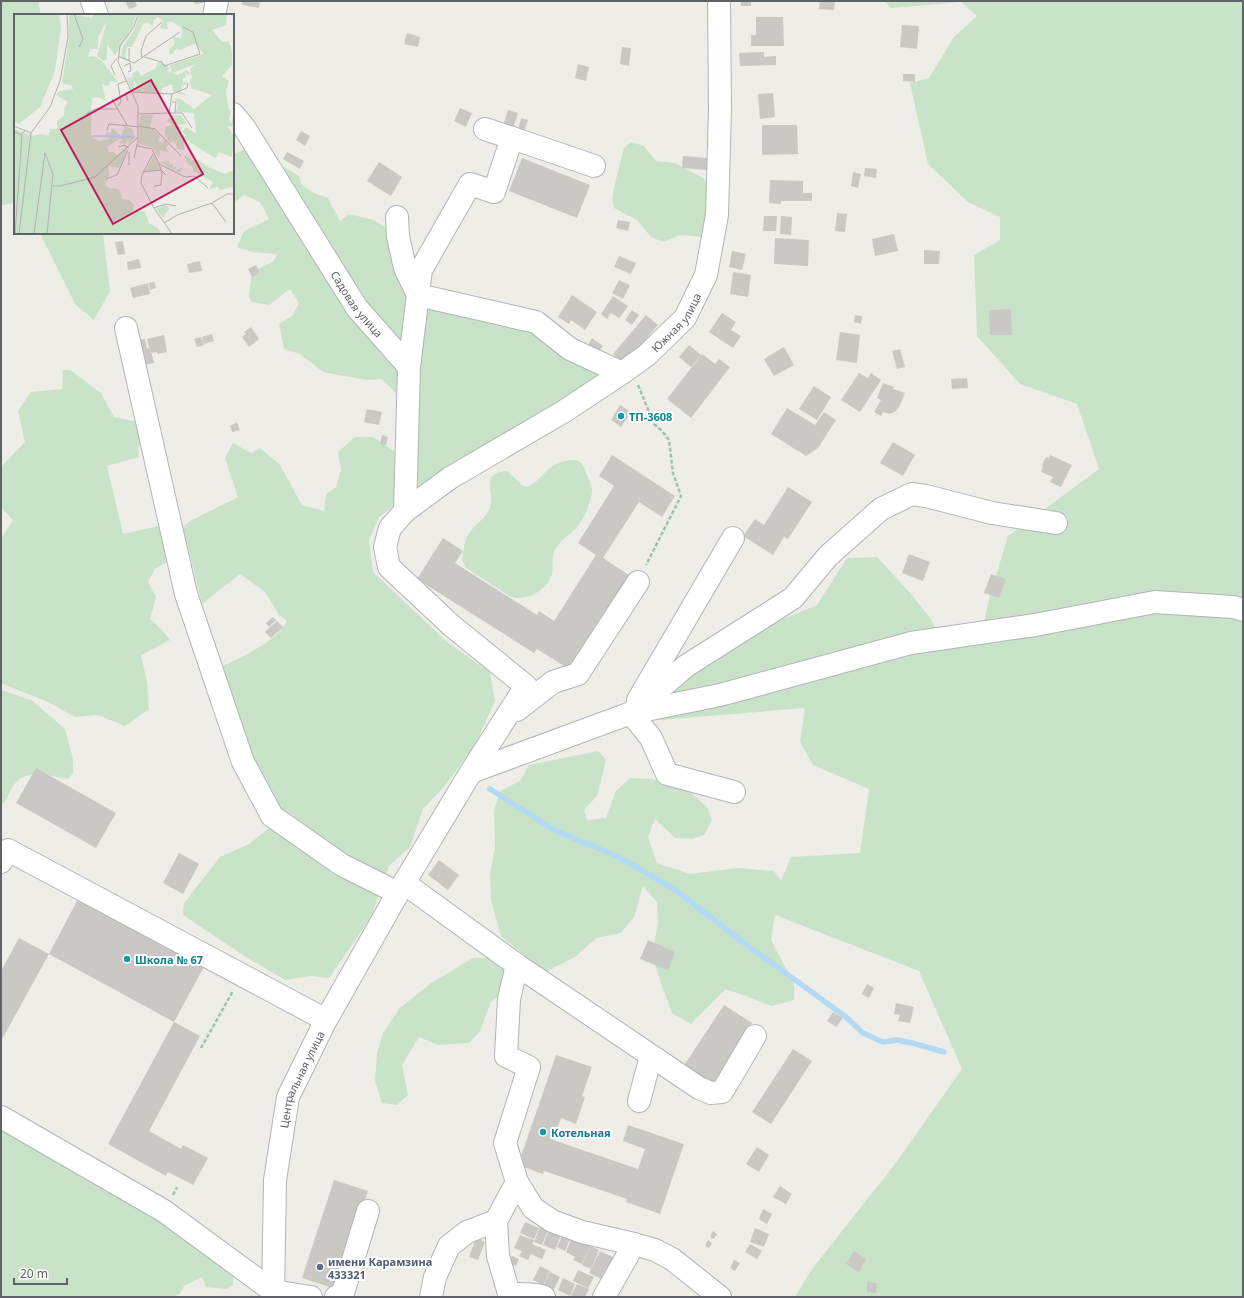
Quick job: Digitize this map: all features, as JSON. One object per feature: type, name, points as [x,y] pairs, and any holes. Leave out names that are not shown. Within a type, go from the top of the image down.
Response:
[{"type":"street","points":[[92,1],[97,14]]},
{"type":"street","points":[[214,14],[216,1]]},
{"type":"street","name":"Южная улица","points":[[506,718],[526,686],[452,626],[389,567],[385,547],[390,528],[405,511],[450,478],[563,412],[622,373],[647,355],[685,318],[706,274],[717,215],[720,109],[719,1]]},
{"type":"street","name":"Садовая улица","points":[[234,115],[244,128],[357,308],[409,367]]},
{"type":"street","points":[[485,129],[594,166]]},
{"type":"street","points":[[405,511],[409,367],[421,270],[470,184],[494,192],[512,138]]},
{"type":"street","points":[[397,217],[398,236],[405,268],[418,295]]},
{"type":"street","points":[[418,295],[536,322],[570,349],[622,373]]},
{"type":"street","points":[[126,328],[186,594],[243,762],[272,816],[342,865],[401,888],[699,1088],[711,1093],[722,1092],[756,1036]]},
{"type":"street","points":[[631,713],[686,666],[794,598],[828,556],[881,509],[912,494],[926,496],[992,513],[1056,523]]},
{"type":"street","points":[[631,713],[733,538]]},
{"type":"street","points":[[506,718],[553,682],[578,674],[638,582]]},
{"type":"street","points":[[471,772],[631,713],[720,695],[911,643],[1035,625],[1155,602],[1233,607],[1243,610]]},
{"type":"street","points":[[631,713],[651,738],[667,774],[734,792]]},
{"type":"street","name":"Центральная улица","points":[[273,1294],[274,1180],[288,1097],[326,1020],[401,888],[471,772],[506,718]]},
{"type":"street","points":[[3,853],[242,975],[326,1020]]},
{"type":"street","points":[[517,965],[509,999],[506,1056],[529,1067],[505,1144],[517,1182],[533,1208],[552,1221],[582,1232],[655,1250],[672,1259],[720,1297]]},
{"type":"street","points":[[639,1101],[651,1056]]},
{"type":"street","points":[[1,1116],[164,1211],[273,1294],[311,1297]]},
{"type":"street","points":[[517,1182],[496,1221],[498,1256],[509,1295],[534,1294],[544,1297]]},
{"type":"street","points":[[336,1297],[343,1293],[368,1212]]},
{"type":"street","points":[[431,1297],[435,1276],[449,1246],[468,1232],[496,1221]]},
{"type":"street","points":[[604,1297],[634,1244]]},
{"type":"path","points":[[622,373],[635,380],[642,392],[654,424],[669,440],[673,473],[680,496],[638,582]]},
{"type":"path","points":[[202,1048],[242,975]]},
{"type":"green space","points":[[1,1],[38,1],[41,14],[14,14],[14,203],[1,205]]},
{"type":"green space","points":[[885,1],[1243,1],[1243,1297],[795,1297],[812,1269],[895,1164],[962,1069],[919,971],[775,915],[771,940],[794,984],[794,1000],[772,1006],[726,989],[691,1024],[672,1013],[662,986],[652,955],[658,923],[657,902],[643,886],[634,917],[621,933],[596,938],[575,957],[545,972],[501,936],[491,900],[490,874],[495,847],[494,811],[500,791],[520,781],[529,765],[598,751],[606,760],[597,796],[584,810],[587,820],[606,818],[616,791],[630,778],[666,780],[688,790],[707,807],[712,820],[704,835],[692,839],[675,838],[655,819],[648,837],[657,863],[690,874],[738,868],[774,871],[781,881],[791,857],[860,853],[869,789],[813,765],[800,742],[805,708],[661,720],[665,696],[747,634],[817,605],[847,558],[877,557],[911,594],[931,619],[944,646],[984,622],[989,599],[1008,536],[1099,469],[1077,404],[1020,384],[977,336],[974,255],[1000,240],[1000,217],[968,202],[928,164],[910,83],[929,78],[954,37],[977,16],[961,2],[891,8]]},
{"type":"green space","points":[[631,142],[644,146],[656,161],[675,163],[703,178],[711,189],[704,237],[681,235],[663,242],[651,237],[637,220],[614,208],[612,198],[617,175],[624,148]]},
{"type":"green space","points":[[245,149],[404,369],[398,395],[382,379],[366,380],[323,372],[300,354],[284,349],[279,324],[292,316],[299,303],[290,289],[269,305],[251,302],[249,295],[252,272],[274,261],[277,254],[252,252],[237,247],[244,231],[269,219],[260,202],[244,195],[234,202],[234,154]]},
{"type":"green space","points":[[277,165],[286,168],[299,176],[302,185],[314,193],[328,198],[340,221],[349,214],[374,220],[392,232],[392,250],[390,258],[400,268],[412,298],[406,348],[361,305]]},
{"type":"green space","points":[[40,234],[103,234],[110,291],[94,320],[75,304]]},
{"type":"green space","points":[[427,305],[520,323],[604,376],[411,494],[415,372]]},
{"type":"green space","points":[[63,370],[70,370],[101,393],[114,417],[139,422],[144,442],[138,447],[139,457],[107,466],[123,534],[163,525],[171,560],[155,569],[148,582],[156,597],[150,619],[170,640],[141,655],[147,682],[149,709],[125,726],[98,715],[75,717],[50,703],[1,683],[1,539],[13,520],[1,507],[1,467],[25,442],[18,411],[31,392],[62,389]]},
{"type":"green space","points":[[355,437],[373,437],[397,453],[396,504],[379,517],[369,540],[373,572],[448,643],[490,672],[495,701],[475,745],[444,787],[423,809],[410,847],[389,866],[371,917],[329,978],[311,976],[285,980],[246,957],[183,915],[184,903],[220,857],[249,844],[283,817],[248,761],[218,668],[266,643],[287,621],[279,615],[265,592],[240,574],[202,604],[183,527],[190,521],[238,497],[225,458],[233,443],[251,453],[260,448],[280,465],[302,505],[324,511],[326,494],[336,487],[341,470],[338,452]]},
{"type":"green space","points":[[571,460],[580,462],[583,466],[592,487],[591,498],[579,525],[559,543],[555,550],[552,574],[545,587],[535,594],[523,598],[511,597],[466,568],[462,560],[465,541],[468,534],[484,518],[490,509],[490,484],[492,476],[498,472],[507,471],[522,485],[527,487],[537,481],[552,466],[560,462]]},
{"type":"green space","points":[[1,690],[31,700],[65,729],[73,759],[73,773],[68,779],[41,775],[21,778],[16,782],[1,806]]},
{"type":"green space","points":[[473,958],[496,958],[512,967],[505,991],[491,1002],[480,1031],[469,1043],[438,1045],[419,1037],[402,1065],[408,1095],[397,1105],[382,1103],[375,1081],[377,1053],[383,1033],[400,1008],[431,983]]},
{"type":"green space","points":[[1,1128],[179,1231],[233,1274],[233,1284],[227,1289],[206,1287],[202,1277],[184,1286],[180,1294],[172,1297],[1,1297]]},
{"type":"building","points":[[125,1],[135,1],[137,6],[129,9]]},
{"type":"building","points":[[194,1],[210,1],[210,2],[195,4]]},
{"type":"building","points":[[243,1],[260,1],[259,8],[242,5]]},
{"type":"building","points":[[741,1],[751,1],[751,6],[741,6]]},
{"type":"building","points":[[820,1],[835,1],[834,10],[819,9]]},
{"type":"building","points":[[756,17],[783,17],[784,46],[751,46],[751,35],[756,35]]},
{"type":"building","points":[[902,25],[919,26],[917,49],[900,47]]},
{"type":"building","points":[[407,33],[420,37],[418,47],[404,44]]},
{"type":"building","points":[[622,47],[631,48],[629,66],[620,64]]},
{"type":"building","points":[[764,52],[764,57],[776,56],[776,65],[740,66],[739,53]]},
{"type":"building","points":[[578,64],[589,67],[586,81],[575,78]]},
{"type":"building","points":[[903,74],[915,74],[915,82],[903,81]]},
{"type":"building","points":[[773,93],[775,117],[760,119],[758,94]]},
{"type":"building","points":[[460,108],[472,113],[466,127],[454,121]]},
{"type":"building","points":[[508,110],[518,113],[513,129],[503,126]]},
{"type":"building","points":[[521,118],[528,120],[524,132],[518,130]]},
{"type":"building","points":[[762,125],[797,125],[798,154],[762,155]]},
{"type":"building","points":[[301,131],[310,136],[305,146],[296,140]]},
{"type":"building","points":[[287,152],[304,161],[300,169],[283,159]]},
{"type":"building","points":[[683,156],[709,158],[708,170],[682,168]]},
{"type":"building","points":[[522,158],[590,185],[577,218],[509,191]]},
{"type":"building","points":[[379,162],[402,177],[391,196],[367,181]]},
{"type":"building","points":[[865,168],[877,169],[876,178],[864,176]]},
{"type":"building","points":[[853,172],[861,174],[858,188],[851,186]]},
{"type":"building","points":[[770,180],[803,181],[803,193],[812,193],[812,201],[781,201],[781,204],[769,203]]},
{"type":"building","points":[[837,213],[847,214],[845,232],[835,231]]},
{"type":"building","points":[[764,216],[777,216],[776,231],[763,231]]},
{"type":"building","points":[[781,216],[792,217],[791,235],[780,234]]},
{"type":"building","points":[[618,220],[630,222],[628,231],[616,228]]},
{"type":"building","points":[[894,234],[898,251],[875,256],[872,239]]},
{"type":"building","points":[[775,238],[809,240],[808,266],[774,264]]},
{"type":"building","points":[[123,241],[125,254],[118,255],[115,242]]},
{"type":"building","points":[[924,250],[940,251],[939,264],[924,264]]},
{"type":"building","points":[[732,251],[746,254],[742,270],[729,267]]},
{"type":"building","points":[[619,256],[636,263],[631,274],[614,267]]},
{"type":"building","points":[[139,259],[141,268],[128,270],[127,262]]},
{"type":"building","points":[[200,261],[202,271],[189,273],[187,264]]},
{"type":"building","points":[[256,265],[260,273],[252,277],[248,269]]},
{"type":"building","points":[[733,272],[751,275],[748,297],[730,294]]},
{"type":"building","points":[[619,280],[630,285],[623,299],[612,293]]},
{"type":"building","points":[[155,282],[156,288],[150,290],[149,283]]},
{"type":"building","points":[[148,283],[150,294],[133,298],[130,288]]},
{"type":"building","points":[[572,295],[597,312],[585,330],[571,320],[569,324],[558,317]]},
{"type":"building","points":[[613,296],[628,306],[619,318],[611,313],[607,319],[601,314]]},
{"type":"building","points":[[1011,309],[1012,335],[990,335],[989,310]]},
{"type":"building","points":[[632,310],[639,315],[632,325],[625,320]]},
{"type":"building","points":[[722,313],[736,322],[731,330],[741,336],[733,348],[709,332]]},
{"type":"building","points":[[646,315],[658,325],[625,364],[613,354]]},
{"type":"building","points":[[855,315],[862,316],[861,324],[854,322]]},
{"type":"building","points":[[251,327],[259,339],[249,347],[242,337],[246,334],[244,332]]},
{"type":"building","points":[[840,332],[860,335],[857,363],[836,360]]},
{"type":"building","points":[[212,334],[214,341],[204,344],[202,337]]},
{"type":"building","points":[[164,335],[167,352],[157,354],[157,352],[152,353],[150,347],[154,363],[143,365],[137,340],[145,339],[147,349],[149,348],[147,339]]},
{"type":"building","points":[[201,337],[204,345],[197,347],[194,339]]},
{"type":"building","points":[[592,338],[603,346],[598,352],[588,345]]},
{"type":"building","points":[[689,345],[701,355],[691,367],[679,357]]},
{"type":"building","points":[[784,347],[794,365],[774,376],[764,359]]},
{"type":"building","points":[[900,349],[905,367],[897,369],[892,351]]},
{"type":"building","points":[[702,354],[715,364],[719,359],[730,367],[691,418],[667,399]]},
{"type":"building","points":[[859,373],[868,378],[871,373],[881,380],[860,412],[841,400]]},
{"type":"building","points":[[967,378],[968,388],[952,389],[951,379]]},
{"type":"building","points":[[883,383],[894,387],[893,389],[905,393],[896,411],[890,414],[883,412],[881,416],[874,412],[881,400],[877,398]]},
{"type":"building","points":[[814,386],[831,397],[817,420],[799,409]]},
{"type":"building","name":"ТП-3608","points":[[620,405],[631,412],[621,427],[611,420]]},
{"type":"building","points":[[787,408],[815,425],[824,412],[836,420],[818,448],[806,456],[771,434]]},
{"type":"building","points":[[367,409],[382,412],[379,425],[364,422]]},
{"type":"building","points":[[237,422],[240,430],[232,432],[230,426]]},
{"type":"building","points":[[382,435],[388,437],[386,445],[380,444]]},
{"type":"building","points":[[893,442],[915,455],[903,476],[880,463]]},
{"type":"building","points":[[612,455],[675,496],[662,517],[639,502],[603,558],[632,577],[572,671],[537,649],[534,653],[417,579],[443,538],[463,551],[455,563],[537,615],[539,611],[554,621],[596,555],[578,543],[614,486],[599,476]]},
{"type":"building","points":[[1050,455],[1072,465],[1061,487],[1050,482],[1053,477],[1041,472],[1042,465],[1046,457],[1049,458]]},
{"type":"building","points":[[788,487],[812,502],[788,539],[784,537],[773,555],[743,536],[755,519],[764,525]]},
{"type":"building","points":[[909,554],[930,562],[923,581],[902,573]]},
{"type":"building","points":[[991,574],[1006,579],[999,598],[984,593]]},
{"type":"building","points":[[273,617],[276,620],[269,627],[266,623]]},
{"type":"building","points":[[277,621],[283,627],[271,638],[265,632]]},
{"type":"building","points":[[36,768],[116,813],[96,848],[16,803]]},
{"type":"building","points":[[179,853],[199,864],[183,894],[163,883]]},
{"type":"building","points":[[439,860],[459,875],[448,890],[428,875]]},
{"type":"building","name":"Школа № 67","points":[[79,897],[205,965],[174,1022],[49,954]]},
{"type":"building","points":[[19,938],[49,954],[1,1041],[1,971]]},
{"type":"building","points":[[648,940],[675,952],[668,970],[640,959]]},
{"type":"building","points":[[867,984],[874,988],[869,998],[862,994]]},
{"type":"building","points":[[896,1003],[914,1007],[910,1023],[898,1021],[900,1015],[894,1014]]},
{"type":"building","points":[[724,1005],[752,1023],[712,1086],[683,1067]]},
{"type":"building","points":[[833,1012],[843,1018],[836,1027],[827,1021]]},
{"type":"building","points":[[174,1022],[200,1036],[149,1131],[181,1149],[183,1145],[208,1158],[193,1185],[168,1172],[166,1176],[108,1144]]},
{"type":"building","points":[[793,1049],[812,1061],[771,1124],[752,1112]]},
{"type":"building","name":"Котельная","points":[[556,1055],[592,1067],[582,1096],[585,1097],[576,1124],[561,1118],[553,1140],[638,1169],[645,1149],[623,1141],[628,1125],[684,1144],[660,1214],[626,1202],[627,1199],[544,1171],[543,1174],[518,1165]]},
{"type":"building","points":[[757,1147],[769,1155],[759,1172],[746,1164]]},
{"type":"building","points":[[334,1180],[368,1191],[336,1289],[302,1278]]},
{"type":"building","points":[[780,1186],[792,1194],[786,1204],[773,1197]]},
{"type":"building","points":[[763,1209],[772,1214],[767,1224],[759,1219]]},
{"type":"building","points":[[525,1222],[539,1228],[534,1239],[520,1233]]},
{"type":"building","points":[[540,1227],[548,1230],[542,1245],[534,1242]]},
{"type":"building","points":[[755,1228],[769,1234],[764,1247],[750,1242]]},
{"type":"building","points":[[549,1230],[561,1235],[555,1250],[543,1245]]},
{"type":"building","points":[[713,1231],[717,1234],[714,1239],[710,1237]]},
{"type":"building","points":[[520,1235],[534,1240],[532,1244],[546,1250],[542,1259],[531,1254],[528,1260],[519,1256],[522,1251],[514,1248]]},
{"type":"building","points":[[562,1236],[570,1239],[565,1251],[557,1247]]},
{"type":"building","points":[[572,1237],[590,1246],[582,1264],[573,1260],[575,1257],[566,1252]]},
{"type":"building","points":[[476,1238],[485,1242],[478,1260],[469,1257]]},
{"type":"building","points":[[708,1240],[712,1243],[709,1248],[705,1246]]},
{"type":"building","points":[[750,1244],[762,1251],[757,1259],[745,1252]]},
{"type":"building","points":[[590,1246],[599,1250],[591,1269],[582,1265]]},
{"type":"building","points":[[600,1251],[617,1259],[611,1272],[601,1267],[608,1271],[604,1280],[589,1273]]},
{"type":"building","points":[[854,1251],[866,1259],[859,1272],[846,1264]]},
{"type":"building","points":[[512,1256],[519,1259],[516,1266],[509,1263]]},
{"type":"building","points":[[734,1260],[740,1263],[735,1271],[730,1268]]},
{"type":"building","points":[[540,1266],[550,1271],[543,1285],[533,1280]]},
{"type":"building","points":[[578,1270],[594,1277],[588,1288],[573,1281]]},
{"type":"building","points":[[550,1272],[560,1277],[553,1291],[543,1286]]},
{"type":"building","points":[[563,1278],[575,1284],[570,1296],[558,1290]]},
{"type":"building","points":[[867,1282],[877,1283],[876,1293],[867,1292]]},
{"type":"building","points":[[577,1284],[589,1289],[585,1297],[574,1297],[571,1295]]},
{"type":"waterway","points":[[490,789],[556,831],[619,857],[674,889],[747,945],[846,1017],[863,1033],[883,1042],[898,1040],[944,1052]]},
{"type":"place","name":"ТП-3608","points":[[621,416]]},
{"type":"place","name":"Школа № 67","points":[[127,959]]},
{"type":"place","name":"Котельная","points":[[543,1132]]},
{"type":"place","name":"имени Карамзина 433321","points":[[320,1267]]}]
